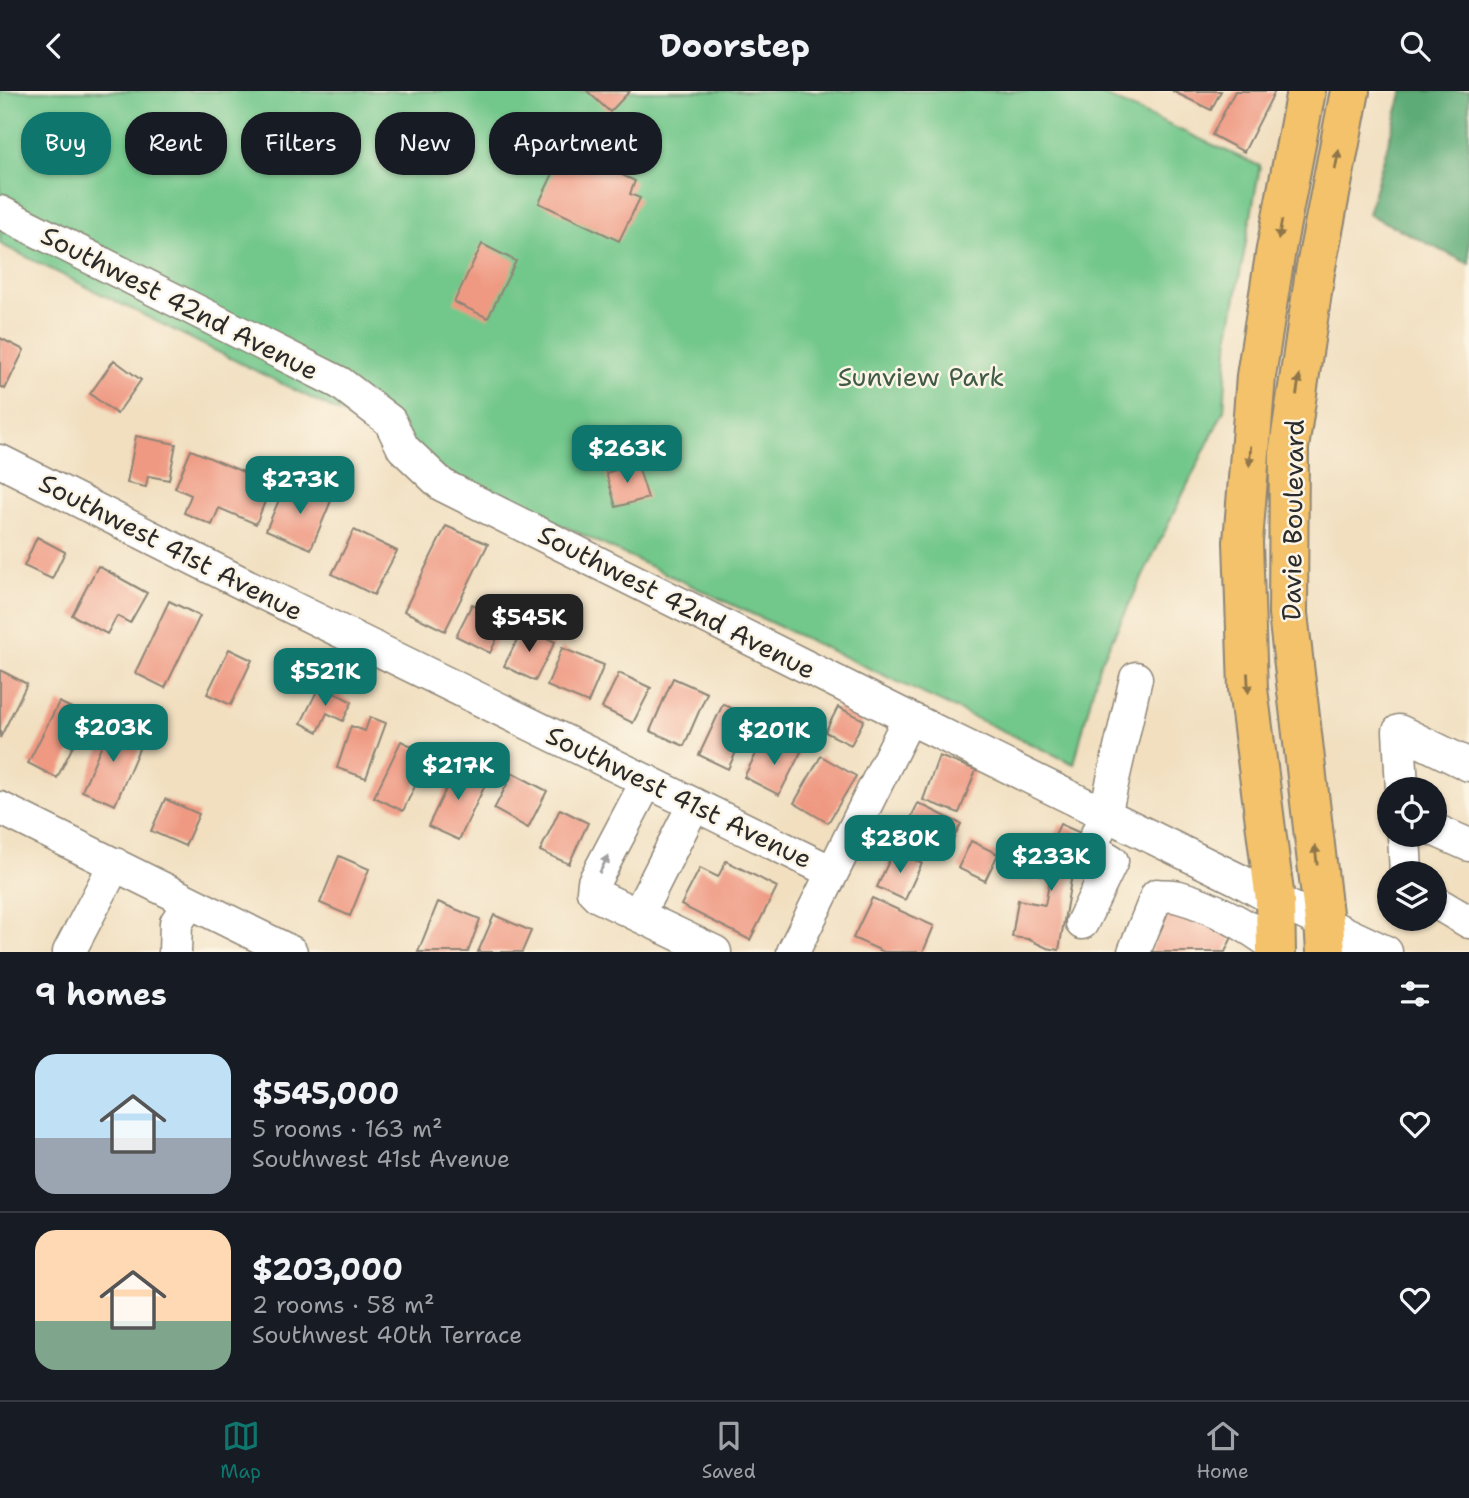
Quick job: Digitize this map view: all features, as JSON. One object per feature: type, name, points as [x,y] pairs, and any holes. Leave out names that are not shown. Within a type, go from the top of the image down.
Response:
[{"type":"main road","name":"Davie Boulevard","points":[[1264,946],[1275,900],[1248,689],[1243,542],[1256,376],[1276,249],[1306,91]]},
{"type":"main road","name":"Davie Boulevard","points":[[1325,937],[1288,614],[1289,448],[1315,272],[1350,91]]},
{"type":"street","name":"Southwest 42nd Avenue","points":[[0,212],[340,383],[390,421],[403,448],[442,485],[1220,871],[1275,900],[1325,937],[1385,952]]},
{"type":"street","name":"Southwest 41st Avenue","points":[[0,461],[236,580],[832,872]]},
{"type":"street","points":[[1082,923],[1112,861],[1091,848],[1105,815],[1136,678]]},
{"type":"street","points":[[793,952],[909,718]]},
{"type":"street","points":[[1401,777],[1399,731],[1469,765]]},
{"type":"street","points":[[647,781],[594,882],[593,891],[598,896],[715,952]]},
{"type":"street","points":[[638,915],[694,804]]},
{"type":"street","points":[[0,807],[291,952]]},
{"type":"street","points":[[1447,836],[1469,845]]},
{"type":"street","points":[[69,952],[115,864]]},
{"type":"street","points":[[1203,905],[1220,871]]},
{"type":"street","points":[[1134,952],[1157,895],[1177,896],[1203,905],[1264,946]]},
{"type":"street","points":[[175,952],[176,923],[190,902]]},
{"type":"street","points":[[1447,909],[1469,922]]},
{"type":"green space","name":"Sunview Park","points":[[0,91],[1094,91],[1260,166],[1229,335],[1224,410],[1099,666],[1074,764],[450,473],[355,420],[0,244]]},
{"type":"green space","points":[[1403,91],[1469,91],[1469,264],[1368,214]]},
{"type":"building","points":[[587,91],[630,91],[610,112]]},
{"type":"building","points":[[1172,91],[1221,91],[1211,110]]},
{"type":"building","points":[[1235,91],[1275,91],[1244,152],[1212,135]]},
{"type":"building","points":[[552,175],[622,175],[635,181],[630,194],[640,198],[619,241],[539,203]]},
{"type":"building","points":[[482,244],[516,261],[488,318],[454,302]]},
{"type":"building","points":[[0,338],[24,350],[5,389],[0,386]]},
{"type":"building","points":[[114,360],[141,380],[117,414],[90,394]]},
{"type":"building","points":[[136,436],[176,444],[169,480],[148,476],[146,487],[127,483]]},
{"type":"building","points":[[191,450],[272,484],[256,524],[219,508],[212,525],[184,513],[191,495],[175,488]]},
{"type":"building","points":[[637,463],[648,498],[616,507],[606,473]]},
{"type":"building","points":[[306,484],[333,496],[311,549],[266,530],[282,493],[299,501]]},
{"type":"building","points":[[446,526],[488,544],[445,631],[404,611]]},
{"type":"building","points":[[354,530],[397,551],[374,595],[332,574]]},
{"type":"building","points":[[37,537],[65,552],[52,579],[24,566]]},
{"type":"building","points":[[98,566],[147,593],[130,623],[117,616],[107,634],[72,615]]},
{"type":"building","points":[[169,601],[200,616],[165,688],[135,673]]},
{"type":"building","points":[[472,604],[506,620],[490,653],[456,636]]},
{"type":"building","points":[[524,626],[555,642],[535,681],[504,666]]},
{"type":"building","points":[[562,648],[604,665],[588,703],[547,686]]},
{"type":"building","points":[[229,649],[252,660],[231,705],[207,694]]},
{"type":"building","points":[[0,670],[27,684],[0,738]]},
{"type":"building","points":[[619,673],[651,688],[633,723],[602,708]]},
{"type":"building","points":[[673,678],[707,693],[684,746],[650,731]]},
{"type":"building","points":[[320,685],[352,702],[343,721],[327,713],[318,732],[301,723]]},
{"type":"building","points":[[59,702],[88,716],[57,778],[28,763]]},
{"type":"building","points":[[723,704],[752,718],[728,769],[699,755]]},
{"type":"building","points":[[838,707],[864,720],[851,745],[825,732]]},
{"type":"building","points":[[370,717],[386,723],[366,778],[337,768],[351,726],[365,731]]},
{"type":"building","points":[[111,723],[144,737],[115,805],[82,791]]},
{"type":"building","points":[[786,739],[803,748],[779,795],[744,777],[759,748],[777,757]]},
{"type":"building","points":[[401,741],[430,755],[403,811],[374,797]]},
{"type":"building","points":[[821,756],[856,776],[828,823],[794,803]]},
{"type":"building","points":[[939,756],[976,770],[959,813],[923,800]]},
{"type":"building","points":[[458,764],[488,779],[459,840],[428,826]]},
{"type":"building","points":[[513,773],[547,791],[528,828],[494,809]]},
{"type":"building","points":[[165,799],[199,814],[185,846],[151,831]]},
{"type":"building","points":[[918,803],[961,824],[947,851],[905,830]]},
{"type":"building","points":[[560,809],[588,823],[569,864],[540,851]]},
{"type":"building","points":[[1060,824],[1085,835],[1075,857],[1059,950],[1047,948],[1028,939],[1012,937],[1018,900],[1045,905],[1050,879],[1037,873]]},
{"type":"building","points":[[971,841],[998,854],[985,881],[958,868]]},
{"type":"building","points":[[894,850],[922,863],[905,900],[877,887]]},
{"type":"building","points":[[339,856],[369,869],[350,916],[320,903]]},
{"type":"building","points":[[726,861],[777,887],[750,940],[681,905],[700,868],[718,877]]},
{"type":"building","points":[[872,898],[934,926],[923,952],[884,952],[853,938]]},
{"type":"building","points":[[438,902],[480,919],[468,952],[418,952]]},
{"type":"building","points":[[1168,904],[1232,937],[1225,952],[1150,952],[1164,923],[1160,921]]},
{"type":"building","points":[[494,915],[531,931],[522,952],[478,952]]}]
